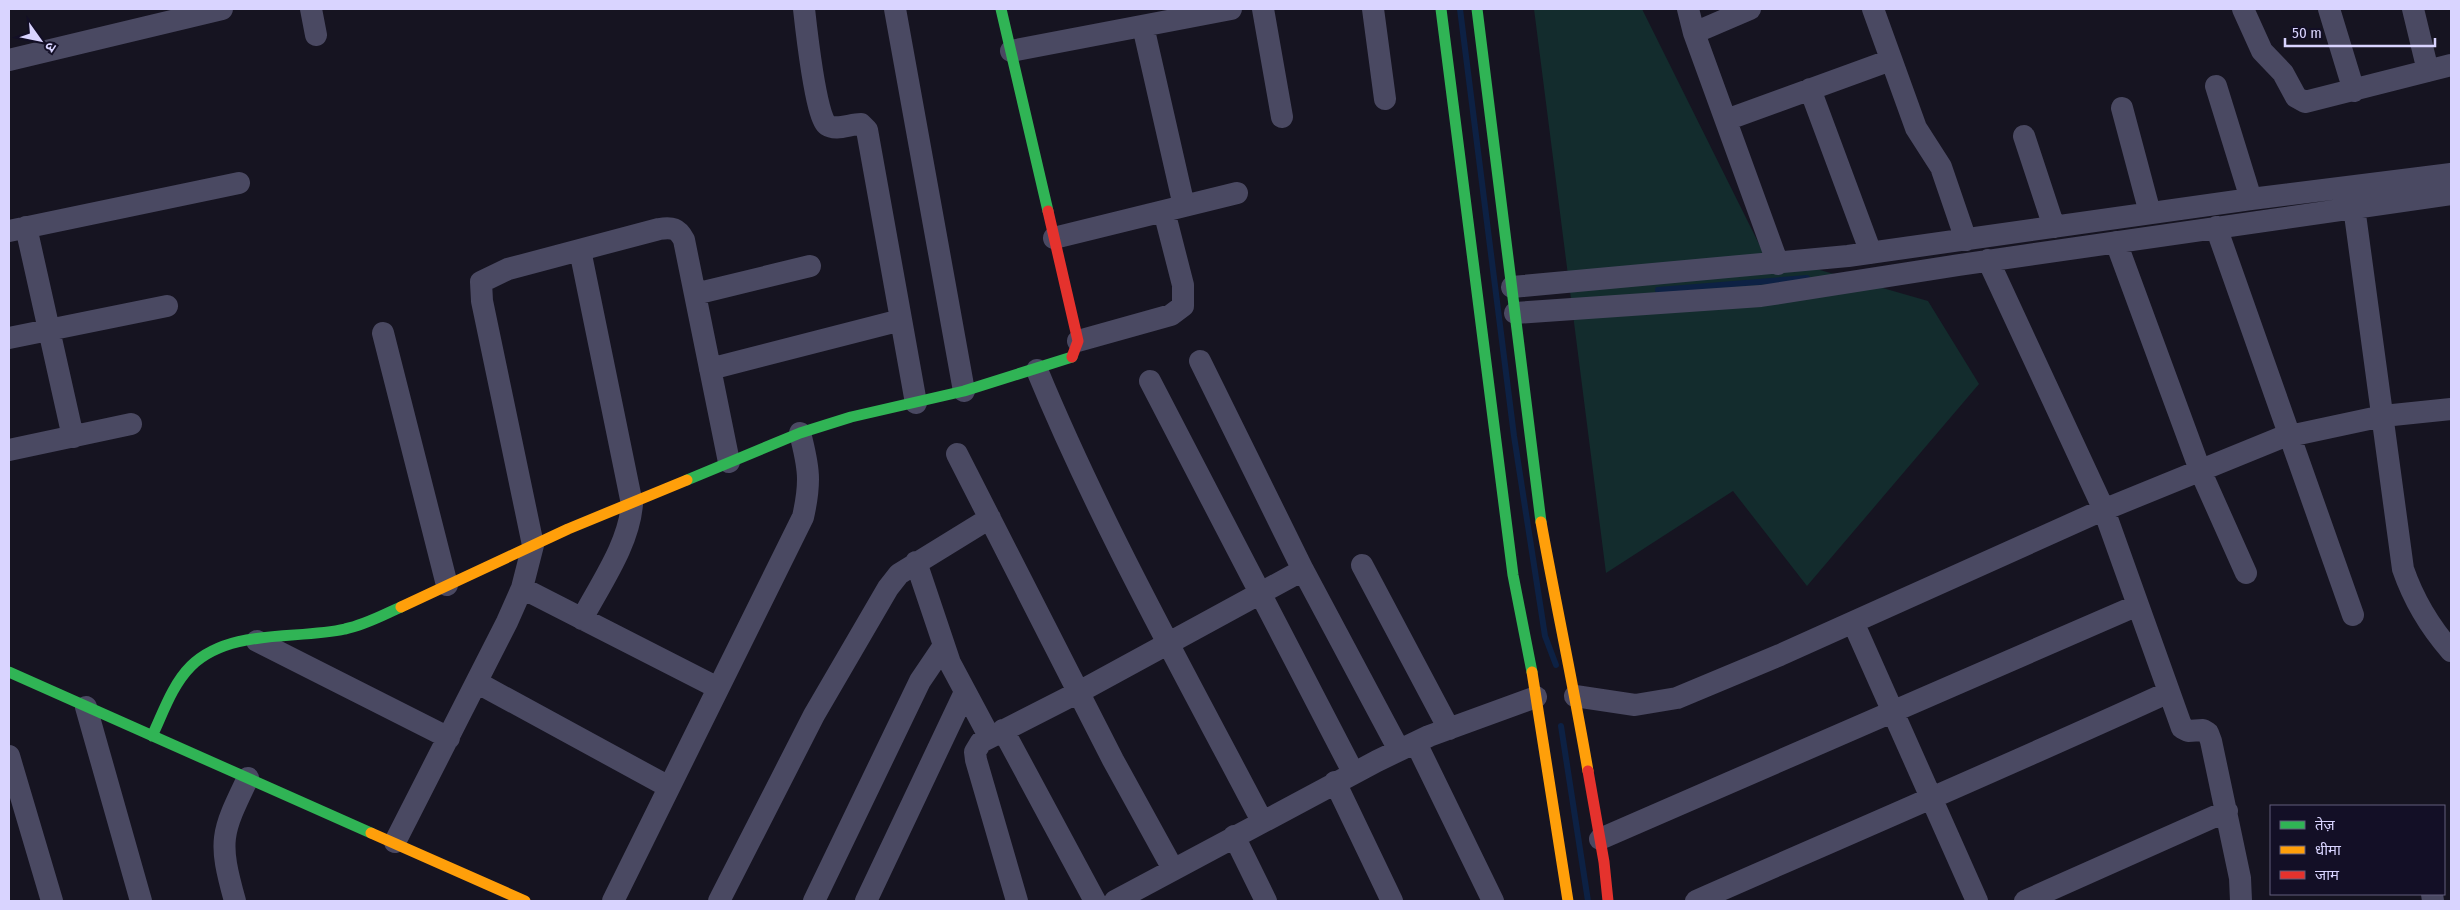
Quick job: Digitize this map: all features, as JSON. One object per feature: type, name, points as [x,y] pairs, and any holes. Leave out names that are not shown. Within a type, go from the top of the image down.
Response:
[{"type":"street","points":[[9,60],[222,9]]},
{"type":"street","points":[[311,9],[316,35]]},
{"type":"street","points":[[804,9],[818,104],[824,122],[828,126],[836,128],[861,124],[867,130],[916,403]]},
{"type":"street","points":[[895,9],[964,391]]},
{"type":"street","points":[[152,736],[181,680],[192,665],[212,653],[241,643],[341,630],[366,623],[533,545],[800,433],[851,417],[964,391],[1037,370],[1072,357],[1078,341],[1001,9]]},
{"type":"street","points":[[1010,51],[1151,19],[1231,9]]},
{"type":"street","points":[[1262,9],[1282,117]]},
{"type":"street","points":[[1373,9],[1385,99]]},
{"type":"street","points":[[1441,9],[1512,575],[1536,697],[1568,901]]},
{"type":"street","points":[[1478,9],[1479,37],[1540,515],[1575,696],[1609,900]]},
{"type":"street","points":[[1688,9],[1694,33],[1778,264]]},
{"type":"street","points":[[1694,33],[1750,9]]},
{"type":"street","points":[[1873,9],[1916,128],[1941,167],[1966,240]]},
{"type":"street","points":[[2243,9],[2262,51],[2284,73],[2296,97],[2306,102],[2451,65]]},
{"type":"street","points":[[2329,9],[2354,91]]},
{"type":"street","points":[[2413,9],[2428,71]]},
{"type":"street","points":[[1078,341],[1172,315],[1183,306],[1174,209],[1151,19]]},
{"type":"street","points":[[1726,120],[1891,60]]},
{"type":"street","points":[[2216,86],[2251,199]]},
{"type":"street","points":[[1810,89],[1871,254]]},
{"type":"street","points":[[2122,108],[2150,213]]},
{"type":"street","points":[[2024,136],[2054,227]]},
{"type":"street","points":[[1513,299],[1778,264],[1871,254],[2251,199],[2451,174]]},
{"type":"street","points":[[73,437],[48,330],[18,229],[239,183]]},
{"type":"street","points":[[1054,238],[1238,193]]},
{"type":"street","points":[[1513,299],[1760,296],[1988,260],[2451,194]]},
{"type":"street","points":[[2354,207],[2403,569],[2410,588],[2421,608],[2451,651]]},
{"type":"street","points":[[395,842],[478,683],[522,588],[533,545],[480,288],[481,282],[508,269],[671,227],[680,232],[684,240],[729,462]]},
{"type":"street","points":[[2216,227],[2353,615]]},
{"type":"street","points":[[2116,242],[2200,470],[2246,573]]},
{"type":"street","points":[[580,250],[632,504],[631,519],[620,547],[582,618]]},
{"type":"street","points":[[1988,260],[2104,510],[2182,728],[2188,731],[2203,730],[2208,733],[2219,770],[2240,878],[2241,901]]},
{"type":"street","points":[[695,294],[810,266]]},
{"type":"street","points":[[9,338],[167,306]]},
{"type":"street","points":[[710,369],[901,320]]},
{"type":"street","points":[[383,333],[447,585]]},
{"type":"street","points":[[1200,361],[1303,570],[1408,746],[1493,901]]},
{"type":"street","points":[[1037,370],[1062,430],[1102,514],[1262,821]]},
{"type":"street","points":[[1150,381],[1259,594],[1344,777],[1392,901]]},
{"type":"street","points":[[1575,696],[1634,704],[1676,698],[1854,622],[2104,510],[2290,435],[2383,416],[2451,409]]},
{"type":"street","points":[[9,450],[131,424]]},
{"type":"street","points":[[612,901],[803,517],[809,490],[809,470],[800,433]]},
{"type":"street","points":[[957,454],[1079,692],[1173,869]]},
{"type":"street","points":[[720,901],[814,715],[876,606],[899,574],[990,518]]},
{"type":"street","points":[[916,562],[944,647],[965,692],[996,733],[1095,901]]},
{"type":"street","points":[[1362,565],[1449,729]]},
{"type":"street","points":[[1017,901],[976,760],[978,746],[996,733],[1079,692],[1303,570]]},
{"type":"street","points":[[522,588],[718,688]]},
{"type":"street","points":[[1600,839],[1892,710],[2138,605]]},
{"type":"street","points":[[1854,622],[1977,901]]},
{"type":"street","points":[[257,641],[449,738]]},
{"type":"street","points":[[814,901],[920,681],[944,647]]},
{"type":"street","points":[[9,672],[525,901]]},
{"type":"street","points":[[478,683],[669,787]]},
{"type":"street","points":[[866,901],[965,692]]},
{"type":"street","points":[[1696,901],[1737,893],[1930,797],[2048,748],[2169,692]]},
{"type":"street","points":[[1115,901],[1344,777],[1408,746],[1536,697]]},
{"type":"street","points":[[86,707],[141,901]]},
{"type":"street","points":[[9,756],[52,901]]},
{"type":"street","points":[[235,901],[224,862],[224,833],[248,778]]},
{"type":"street","points":[[2025,901],[2227,811]]},
{"type":"street","points":[[1234,836],[1266,901]]},
{"type":"green space","points":[[1534,9],[1642,9],[1764,254],[1928,301],[1979,384],[1807,586],[1733,491],[1606,573]]},
{"type":"waterway","points":[[1460,9],[1514,436],[1545,636],[1556,665]]},
{"type":"waterway","points":[[1658,290],[1807,278]]},
{"type":"waterway","points":[[1561,726],[1588,901]]},
{"type":"traffic: fast","points":[[1001,9],[1048,211]]},
{"type":"traffic: fast","points":[[1441,9],[1513,575],[1532,672]]},
{"type":"traffic: fast","points":[[1477,9],[1541,522]]},
{"type":"traffic: fast","points":[[687,480],[800,433],[851,417],[964,391],[1072,357]]},
{"type":"traffic: fast","points":[[152,736],[178,682],[191,666],[207,654],[244,640],[326,632],[352,627],[374,620],[401,607]]},
{"type":"traffic: fast","points":[[9,672],[371,833]]},
{"type":"traffic: slow","points":[[401,607],[568,529],[687,480]]},
{"type":"traffic: slow","points":[[1541,522],[1588,771]]},
{"type":"traffic: slow","points":[[1532,672],[1568,901]]},
{"type":"traffic: slow","points":[[371,833],[525,901]]},
{"type":"traffic: jam","points":[[1048,211],[1078,341],[1072,357]]},
{"type":"traffic: jam","points":[[1588,771],[1604,862],[1608,901]]}]
